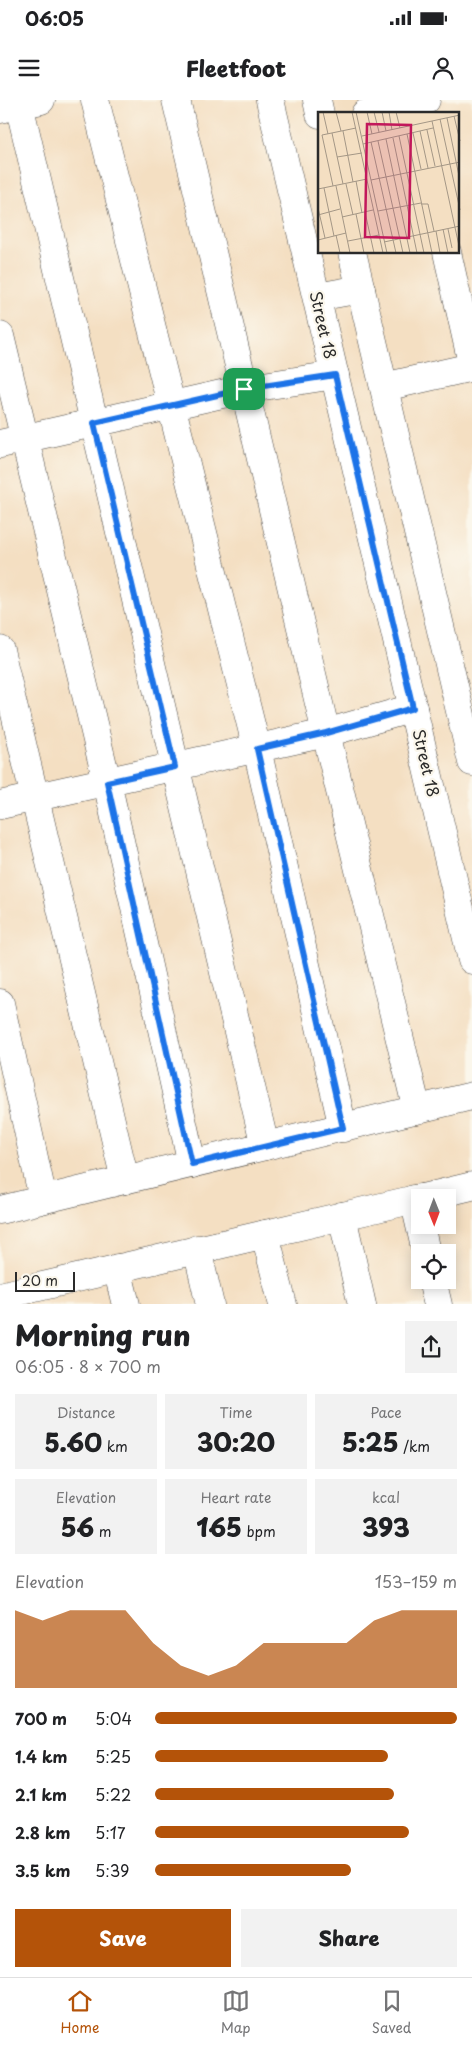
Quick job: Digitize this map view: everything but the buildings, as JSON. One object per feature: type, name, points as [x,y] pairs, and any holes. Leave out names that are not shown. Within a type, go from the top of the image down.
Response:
[{"type":"street","points":[[94,100],[257,749],[343,1128]]},
{"type":"street","points":[[176,100],[417,1110]]},
{"type":"street","name":"Street 18","points":[[270,100],[472,960]]},
{"type":"street","points":[[20,104],[265,1146]]},
{"type":"street","points":[[375,112],[416,104]]},
{"type":"street","points":[[352,254],[384,388],[466,713],[472,762]]},
{"type":"street","points":[[384,388],[472,365],[446,254]]},
{"type":"street","points":[[317,297],[361,289]]},
{"type":"street","points":[[0,336],[12,441],[107,782],[192,1164]]},
{"type":"street","points":[[12,441],[244,389],[335,375]]},
{"type":"street","points":[[0,650],[125,1180]]},
{"type":"street","points":[[0,805],[326,733],[413,708]]},
{"type":"street","points":[[0,1003],[43,1199]]},
{"type":"street","points":[[0,1210],[472,1096]]},
{"type":"street","points":[[456,1190],[472,1186]]},
{"type":"street","points":[[0,1296],[411,1200]]},
{"type":"street","points":[[342,1216],[362,1304]]},
{"type":"street","points":[[265,1234],[283,1304]]},
{"type":"street","points":[[197,1249],[210,1304]]},
{"type":"street","points":[[117,1268],[126,1304]]},
{"type":"street","points":[[434,1289],[438,1304]]},
{"type":"route","points":[[335,375],[413,708],[326,733],[257,749],[343,1128],[192,1164],[107,782],[175,767],[94,423],[244,389],[335,375]]}]
